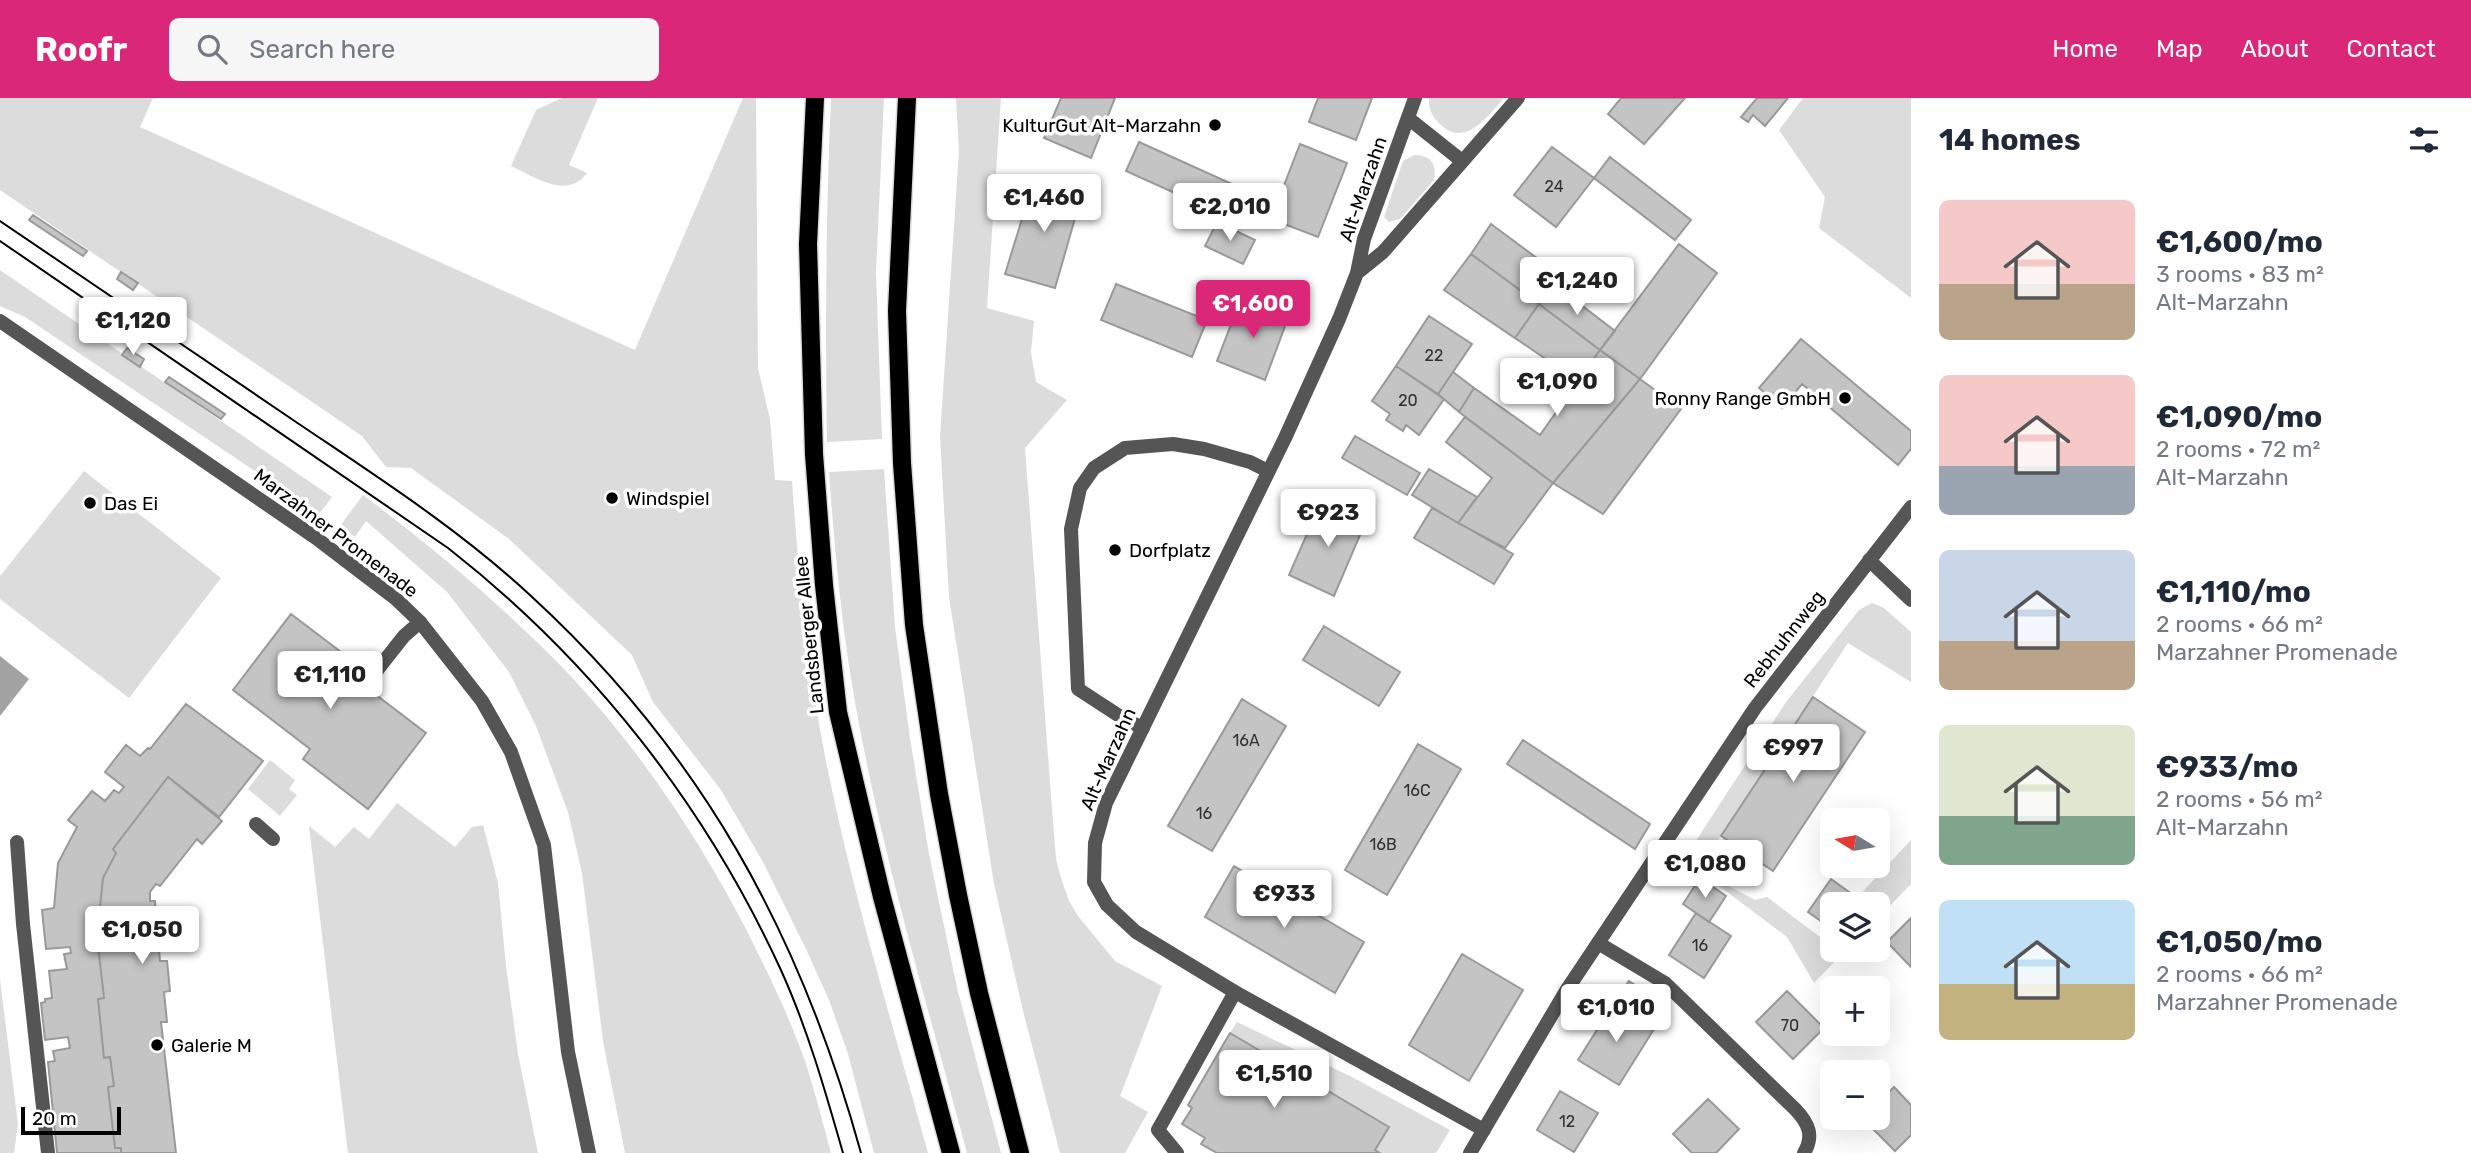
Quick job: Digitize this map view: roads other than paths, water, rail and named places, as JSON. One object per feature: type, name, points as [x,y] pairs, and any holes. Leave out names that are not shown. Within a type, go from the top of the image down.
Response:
[{"type":"main road","name":"Landsberger Allee","points":[[815,98],[808,244],[814,454],[824,585],[838,712],[882,897],[951,1153]]},
{"type":"main road","points":[[907,98],[897,311],[902,463],[914,625],[957,895],[978,993],[1020,1153]]},
{"type":"street","name":"Alt-Marzahn","points":[[1415,98],[1339,319],[1106,803],[1095,843],[1094,882],[1107,905],[1136,932],[1235,992],[1484,1130]]},
{"type":"street","name":"Alt-Marzahn","points":[[1357,273],[1383,252],[1518,98]]},
{"type":"street","name":"Alt-Marzahn","points":[[1408,118],[1462,160]]},
{"type":"street","name":"Marzahner Promenade","points":[[0,321],[316,538],[396,599],[420,622],[482,701],[511,752],[544,845],[568,1052],[589,1153]]},
{"type":"street","points":[[1143,727],[1124,719],[1078,688],[1071,529],[1080,488],[1094,468],[1125,448],[1173,444],[1204,449],[1250,462],[1268,471]]},
{"type":"street","name":"Rebhuhnweg","points":[[1470,1153],[1566,990],[1755,708],[1911,507]]},
{"type":"street","points":[[1869,561],[1911,600]]},
{"type":"street","points":[[374,674],[404,636],[420,622]]},
{"type":"street","points":[[256,824],[273,839]]},
{"type":"street","points":[[17,842],[23,924],[48,1153]]},
{"type":"street","points":[[1598,943],[1665,983],[1796,1110],[1809,1128],[1811,1139],[1804,1153]]},
{"type":"street","points":[[1177,1153],[1157,1130],[1235,992]]},
{"type":"tram line","points":[[0,221],[447,527],[531,596],[591,656],[646,718],[694,783],[737,850],[775,921],[808,995],[861,1153]]},
{"type":"tram line","points":[[0,241],[448,548],[500,591],[550,638],[596,687],[639,738],[679,792],[750,907],[799,1013],[843,1153]]},
{"type":"place","name":"KulturGut Alt-Marzahn","points":[[1215,125]]},
{"type":"place","name":"Ronny Range GmbH","points":[[1845,398]]},
{"type":"place","name":"Windspiel","points":[[612,498]]},
{"type":"place","name":"Das Ei","points":[[90,503]]},
{"type":"place","name":"Dorfplatz","points":[[1115,550]]},
{"type":"place","name":"Galerie M","points":[[157,1045]]}]
